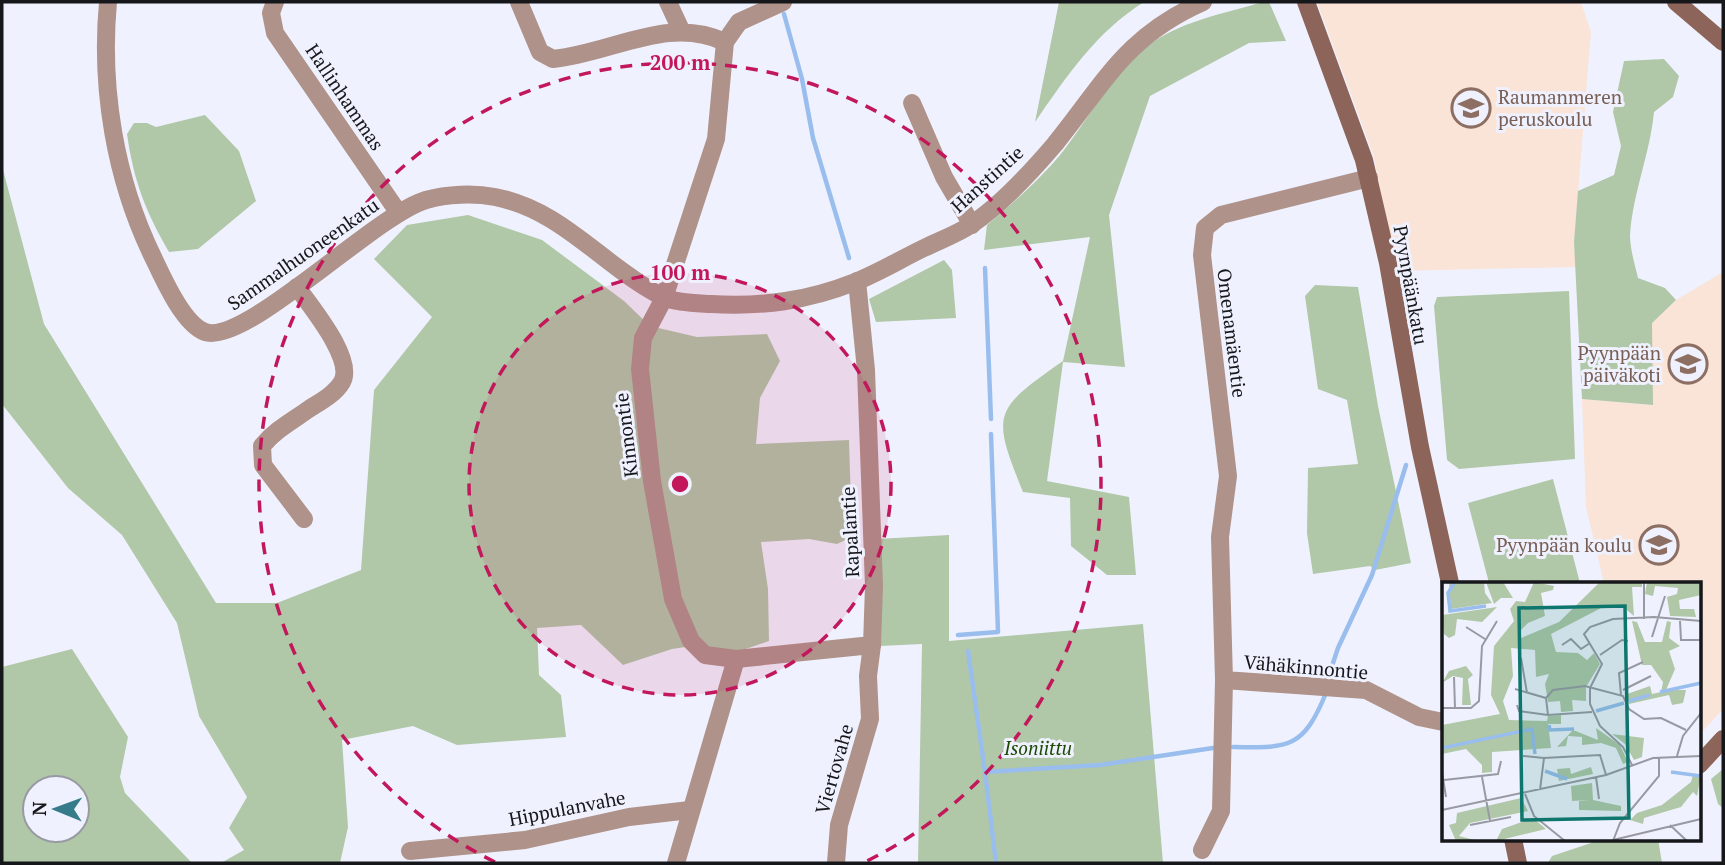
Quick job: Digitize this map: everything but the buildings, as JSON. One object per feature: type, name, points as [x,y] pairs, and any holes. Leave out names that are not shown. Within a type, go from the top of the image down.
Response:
[{"type":"main road","name":"Pyynpäänkatu","points":[[1306,2],[1369,178],[1388,263],[1420,447],[1450,582]]},
{"type":"main road","points":[[1676,2],[1723,43]]},
{"type":"main road","points":[[1700,764],[1723,739]]},
{"type":"main road","points":[[1518,840],[1518,863]]},
{"type":"street","name":"Sammalhuoneenkatu","points":[[107,2],[105,61],[121,167],[149,250],[194,327],[207,333],[220,334],[235,328],[398,212],[424,200],[446,197],[492,197],[527,205],[553,218],[664,298]]},
{"type":"street","name":"Hallinhammas","points":[[275,2],[271,13],[275,33],[398,212]]},
{"type":"street","points":[[519,2],[540,52],[553,60],[681,30],[705,33],[725,43],[739,22],[783,2]]},
{"type":"street","points":[[668,2],[681,30]]},
{"type":"street","name":"Hanstintie","points":[[664,298],[699,304],[770,304],[817,296],[857,281],[972,225],[1054,144],[1124,55],[1168,18],[1203,2]]},
{"type":"street","name":"Kinnontie","points":[[725,43],[716,139],[664,298],[643,338],[640,369],[652,481],[673,599],[691,640],[705,655],[736,659]]},
{"type":"street","points":[[912,103],[944,177],[972,225]]},
{"type":"street","name":"Omenamäentie","points":[[1221,616],[1220,537],[1228,476],[1202,256],[1205,228],[1222,215],[1369,178]]},
{"type":"street","name":"Rapalantie","points":[[857,281],[866,370],[866,432],[874,586],[872,645]]},
{"type":"street","points":[[296,287],[340,350],[344,367],[344,380],[330,395],[272,433],[262,446],[263,465],[304,519]]},
{"type":"street","name":"Vähäkinnontie","points":[[1221,616],[1224,680],[1366,690],[1419,717],[1442,722]]},
{"type":"street","points":[[676,863],[736,659],[872,645]]},
{"type":"street","name":"Viertovahe","points":[[836,863],[839,825],[845,798],[870,719],[868,676],[872,645]]},
{"type":"street","points":[[1202,850],[1221,811],[1224,680]]},
{"type":"street","name":"Hippulanvahe","points":[[410,851],[525,840],[629,817],[690,810]]},
{"type":"shaded area","name":"Raumanmeren peruskoulu","points":[[1317,2],[1581,2],[1591,32],[1574,242],[1576,267],[1394,271],[1374,157]]},
{"type":"shaded area","name":"Pyynpään koulu","points":[[1723,272],[1723,709],[1700,734],[1700,582],[1604,582],[1586,507],[1582,399],[1652,405],[1652,323],[1676,300]]},
{"type":"green space","points":[[1059,2],[1144,2],[1097,41],[1035,122]]},
{"type":"green space","points":[[1269,2],[1286,41],[1249,43],[1150,96],[1109,215],[1125,367],[1063,362],[1047,481],[1129,497],[1136,575],[1107,575],[1071,546],[1070,498],[1023,492],[1003,429],[1005,415],[1011,403],[1063,361],[1090,237],[984,250],[987,225],[1027,189],[1064,150],[1119,73],[1146,47],[1185,25]]},
{"type":"green space","points":[[1664,59],[1679,76],[1673,97],[1654,112],[1630,235],[1638,278],[1665,288],[1676,300],[1652,323],[1653,405],[1582,399],[1574,242],[1578,191],[1614,175],[1621,146],[1613,112],[1624,61]]},
{"type":"green space","points":[[205,115],[239,151],[256,201],[198,249],[169,252],[142,195],[127,134],[134,123],[147,123],[156,127]]},
{"type":"green space","points":[[2,166],[44,324],[216,603],[277,603],[361,570],[374,390],[432,317],[374,259],[407,225],[468,215],[542,240],[624,301],[650,326],[697,337],[767,334],[780,361],[760,398],[756,444],[849,440],[852,537],[837,544],[809,539],[761,542],[768,589],[769,641],[722,657],[692,646],[672,649],[623,665],[581,625],[537,628],[539,675],[561,695],[566,737],[457,745],[413,726],[342,740],[348,827],[340,863],[221,863],[244,850],[229,828],[247,797],[199,716],[177,623],[122,535],[68,488],[2,404]]},
{"type":"green space","points":[[944,260],[952,270],[956,318],[876,322],[869,299]]},
{"type":"green space","points":[[1315,285],[1358,287],[1378,406],[1411,563],[1375,570],[1370,566],[1313,574],[1307,533],[1308,468],[1358,464],[1347,400],[1318,389],[1305,296]]},
{"type":"green space","points":[[1569,291],[1575,459],[1459,469],[1447,460],[1434,306],[1437,297]]},
{"type":"green space","points":[[1553,479],[1580,582],[1489,582],[1468,503]]},
{"type":"green space","name":"Isoniittu","points":[[949,535],[949,641],[1143,624],[1163,863],[918,863],[922,644],[880,646],[877,539]]},
{"type":"green space","points":[[72,649],[128,737],[120,777],[125,793],[192,863],[2,863],[2,667]]},
{"type":"green space","points":[[1723,769],[1723,808],[1718,804],[1711,779]]},
{"type":"green space","points":[[1600,840],[1658,840],[1662,863],[1548,863],[1552,856]]},
{"type":"waterway","points":[[784,14],[802,79],[813,138],[849,258]]},
{"type":"waterway","points":[[985,268],[991,419]]},
{"type":"waterway","points":[[958,635],[998,632],[991,434]]},
{"type":"waterway","points":[[1330,672],[1338,648],[1372,575],[1406,465]]},
{"type":"waterway","points":[[968,651],[985,772]]},
{"type":"waterway","points":[[1233,747],[1268,747],[1292,741],[1310,725],[1326,693]]},
{"type":"waterway","points":[[996,863],[985,772],[1100,765],[1213,748]]},
{"type":"place","name":"Raumanmeren peruskoulu","points":[[1471,108]]},
{"type":"place","name":"Pyynpään päiväkoti","points":[[1688,364]]},
{"type":"place","name":"Pyynpään koulu","points":[[1659,545]]}]
